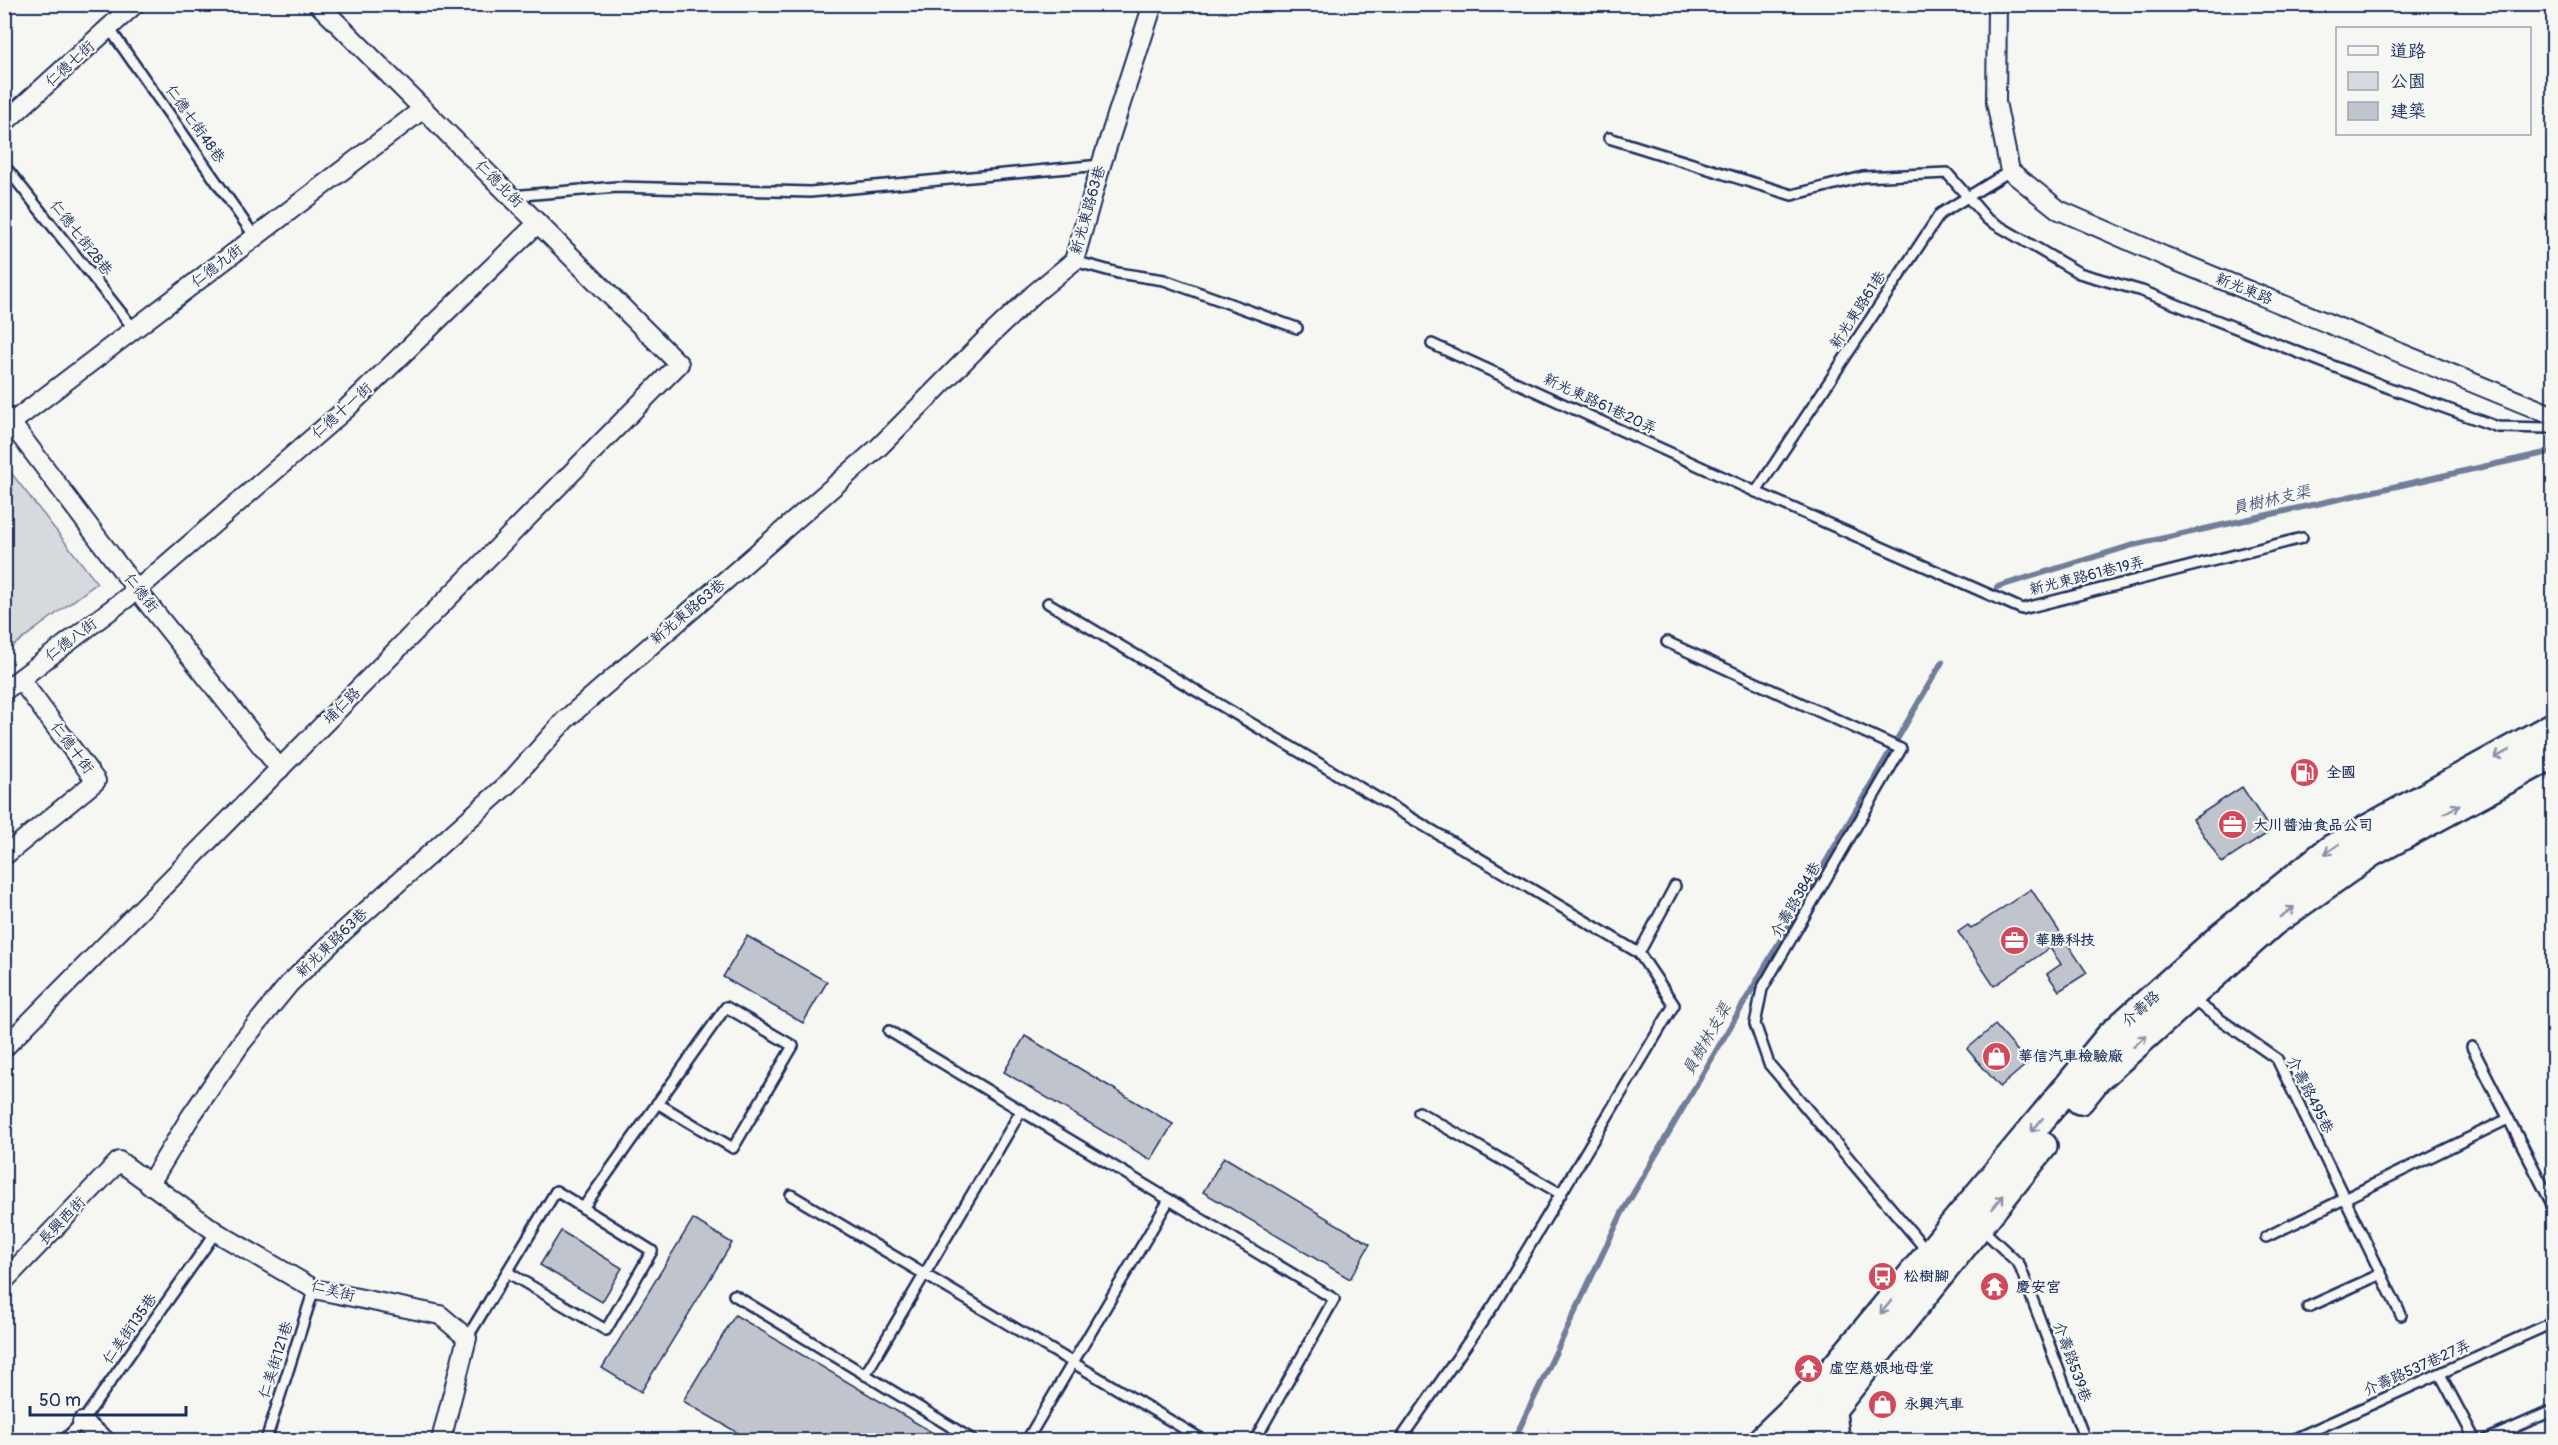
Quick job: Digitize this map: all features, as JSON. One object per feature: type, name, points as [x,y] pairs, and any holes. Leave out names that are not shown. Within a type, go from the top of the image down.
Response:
[{"type":"main road","name":"介壽路","points":[[2180,990],[2222,936],[2331,849],[2553,726]]},
{"type":"main road","name":"介壽路","points":[[1799,1440],[1834,1407],[1938,1261],[2110,1036],[2180,990],[2371,853],[2553,754]]},
{"type":"main road","name":"介壽路","points":[[1762,1440],[1830,1375],[1938,1261]]},
{"type":"street","name":"仁德七街","points":[[4,123],[135,4]]},
{"type":"street","name":"仁德北街","points":[[318,4],[679,364]]},
{"type":"street","name":"新光東路63巷","points":[[149,1185],[191,1116],[242,1042],[297,977],[344,931],[509,783],[565,720],[879,447],[1018,309],[1074,261],[1101,165],[1153,4]]},
{"type":"street","points":[[1997,4],[1996,102],[2010,171]]},
{"type":"street","name":"仁德九街","points":[[8,419],[134,329],[423,109]]},
{"type":"street","name":"新光東路","points":[[2010,171],[2059,210],[2164,256],[2553,416]]},
{"type":"street","name":"仁德十一街","points":[[137,590],[346,409],[538,223]]},
{"type":"street","name":"埔仁路","points":[[4,1048],[679,364]]},
{"type":"street","name":"仁德街","points":[[8,419],[137,590],[280,769]]},
{"type":"street","name":"仁德八街","points":[[4,691],[137,590]]},
{"type":"street","name":"仁德十街","points":[[4,856],[96,780],[20,679]]},
{"type":"street","name":"仁美街","points":[[119,1161],[216,1232],[314,1289],[440,1315],[467,1338]]},
{"type":"street","name":"長興西街","points":[[4,1281],[119,1161]]},
{"type":"street","points":[[441,1440],[467,1338]]},
{"type":"street","points":[[1830,1375],[1838,1440]]},
{"type":"street","points":[[82,1422],[105,1440]]},
{"type":"lane","name":"仁德七街48巷","points":[[109,28],[255,237]]},
{"type":"lane","points":[[1609,138],[1792,195],[1863,177],[1947,172],[1965,196],[1987,219],[2079,273],[2142,291],[2381,386],[2498,427],[2553,428]]},
{"type":"lane","name":"仁德七街28巷","points":[[4,165],[134,329]]},
{"type":"lane","points":[[511,196],[617,187],[810,192],[1101,165]]},
{"type":"lane","name":"新光東路61巷","points":[[1756,492],[1940,214],[1965,196],[2010,171]]},
{"type":"lane","points":[[1074,261],[1119,273],[1164,280],[1297,328]]},
{"type":"lane","name":"新光東路61巷20弄","points":[[1432,344],[1756,492]]},
{"type":"lane","name":"新光東路61巷19弄","points":[[1756,492],[2022,609],[2302,538]]},
{"type":"lane","points":[[1048,603],[1639,953],[1674,1005],[1494,1305],[1400,1440]]},
{"type":"lane","name":"介壽路384巷","points":[[1667,642],[1901,749],[1762,989],[1755,1024],[1769,1064],[1938,1261]]},
{"type":"lane","points":[[1639,953],[1675,886]]},
{"type":"lane","name":"介壽路495巷","points":[[2180,990],[2277,1059],[2401,1315]]},
{"type":"lane","points":[[583,1209],[651,1112],[658,1103],[664,1093],[726,1007],[793,1046],[734,1148],[714,1137],[686,1120],[667,1109],[657,1103]]},
{"type":"lane","points":[[889,1031],[1334,1299],[1255,1440]]},
{"type":"lane","points":[[2472,1047],[2553,1208]]},
{"type":"lane","points":[[865,1375],[1021,1111]]},
{"type":"lane","points":[[1419,1112],[1561,1194]]},
{"type":"lane","points":[[2266,1237],[2508,1119]]},
{"type":"lane","points":[[467,1338],[556,1191],[652,1251],[606,1330],[507,1272]]},
{"type":"lane","points":[[791,1195],[1203,1440]]},
{"type":"lane","points":[[1027,1440],[1169,1200]]},
{"type":"lane","name":"介壽路539巷","points":[[1970,1221],[2019,1264],[2085,1440]]},
{"type":"lane","name":"仁美街135巷","points":[[64,1440],[82,1422],[216,1232]]},
{"type":"lane","points":[[2308,1307],[2381,1274]]},
{"type":"lane","name":"仁美街121巷","points":[[266,1440],[314,1289]]},
{"type":"lane","points":[[734,1295],[974,1440]]},
{"type":"lane","name":"介壽路537巷27弄","points":[[2292,1440],[2553,1322]]},
{"type":"lane","points":[[2440,1374],[2475,1440]]},
{"type":"lane","points":[[2486,1440],[2553,1410]]},
{"type":"green space","points":[[5,465],[97,583],[5,652]]},
{"type":"building","name":"大川醬油食品公司","points":[[2242,787],[2271,831],[2222,863],[2193,819]]},
{"type":"building","name":"華勝科技","points":[[2031,889],[2087,973],[2059,991],[2047,974],[2061,964],[2050,948],[1994,986],[1958,932],[1968,925],[1971,929]]},
{"type":"building","points":[[747,936],[827,982],[803,1023],[723,977]]},
{"type":"building","name":"華信汽車檢驗廠","points":[[1995,1025],[2028,1063],[2000,1087],[1967,1049]]},
{"type":"building","points":[[1025,1036],[1173,1124],[1151,1160],[1004,1072]]},
{"type":"building","points":[[1224,1157],[1370,1244],[1350,1279],[1203,1192]]},
{"type":"building","points":[[693,1219],[732,1243],[641,1392],[602,1368]]},
{"type":"building","points":[[561,1231],[622,1268],[602,1302],[540,1265]]},
{"type":"building","points":[[735,1315],[945,1440],[750,1440],[683,1401]]},
{"type":"waterway","name":"員樹林支渠","points":[[1997,587],[2133,545],[2554,451]]},
{"type":"waterway","name":"員樹林支渠","points":[[1514,1440],[1622,1213],[1942,662]]},
{"type":"place","name":"全國","points":[[2305,772]]},
{"type":"place","name":"大川醬油食品公司","points":[[2232,825]]},
{"type":"place","name":"華勝科技","points":[[2014,940]]},
{"type":"place","name":"華信汽車檢驗廠","points":[[1997,1056]]},
{"type":"place","name":"松樹腳","points":[[1883,1276]]},
{"type":"place","name":"慶安宮","points":[[1995,1287]]},
{"type":"place","name":"虛空慈娘地母堂","points":[[1808,1368]]},
{"type":"place","name":"永興汽車","points":[[1883,1404]]}]
